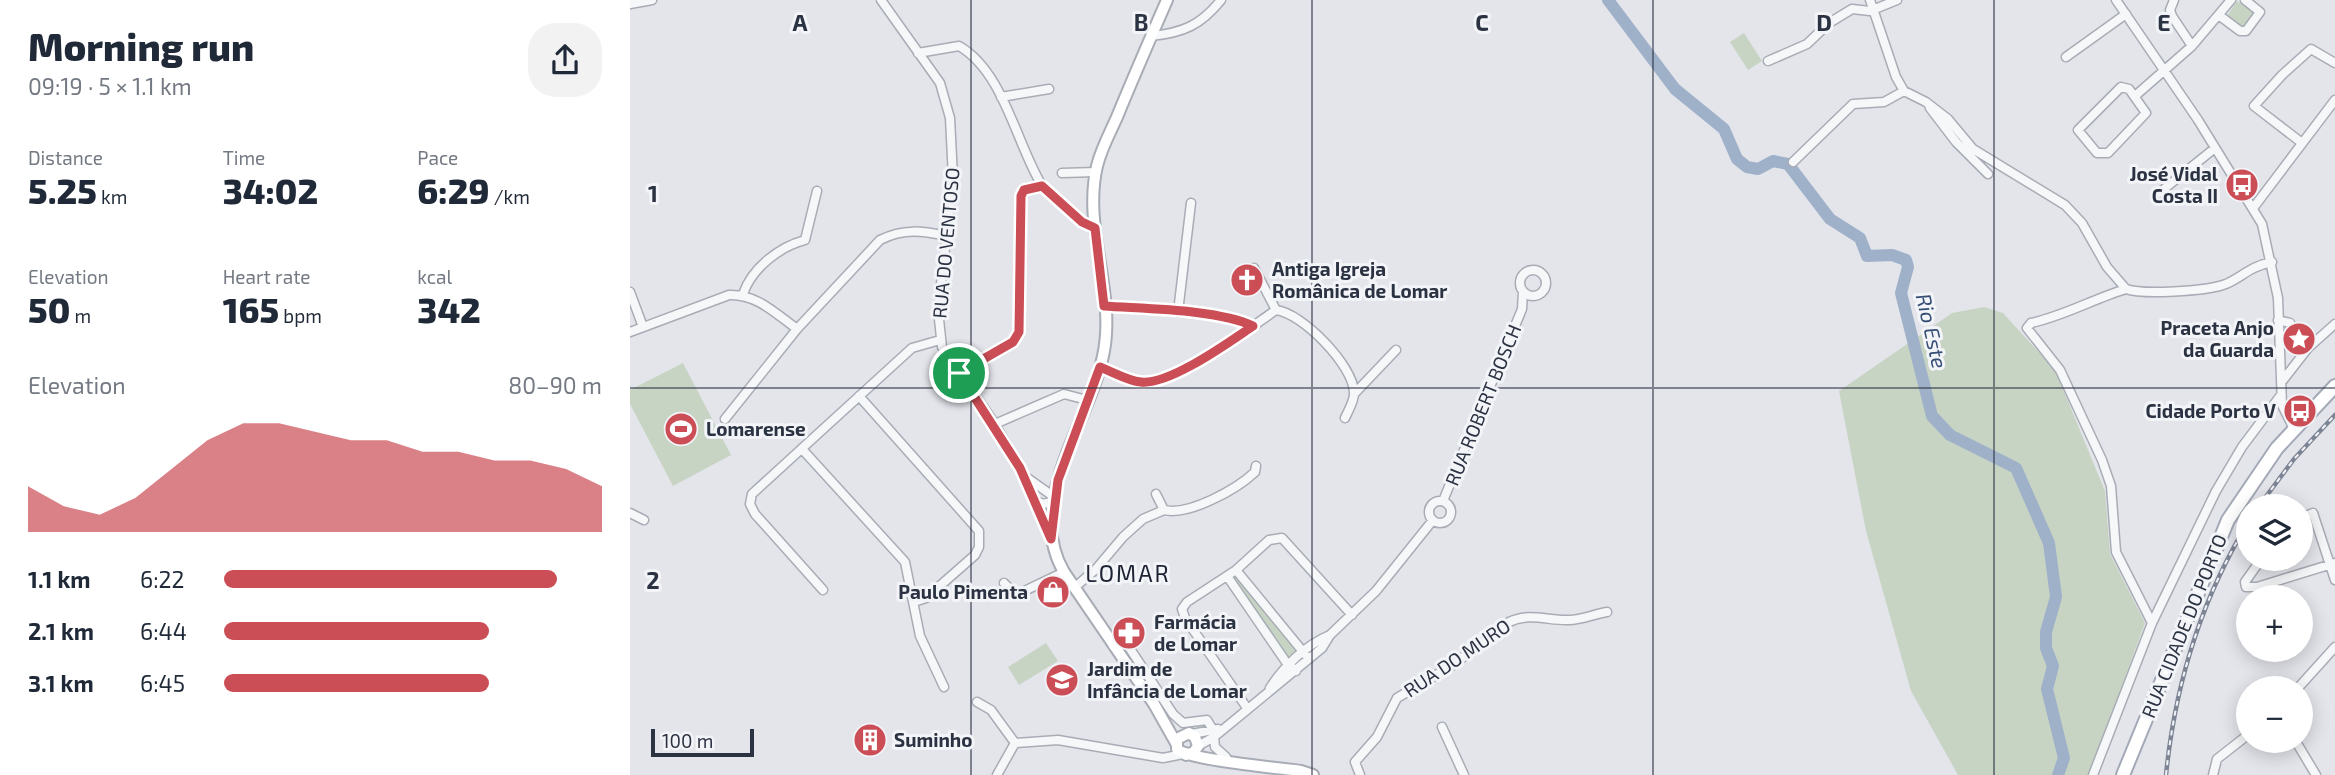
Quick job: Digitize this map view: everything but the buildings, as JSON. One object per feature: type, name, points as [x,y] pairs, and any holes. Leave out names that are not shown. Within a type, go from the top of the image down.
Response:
[{"type":"main road","points":[[1167,0],[1096,172],[1095,228],[1106,327],[1100,367],[1058,480],[1051,539],[1056,559],[1154,704],[1180,749],[1194,752],[1198,746]]},
{"type":"main road","name":"RUA CIDADE DO PORTO","points":[[2123,775],[2228,520],[2260,471],[2294,429],[2335,386]]},
{"type":"main road","points":[[1154,704],[1189,734],[1198,746],[1246,763]]},
{"type":"main road","points":[[1180,749],[1189,734]]},
{"type":"main road","points":[[1180,749],[1313,775]]},
{"type":"street","points":[[630,4],[652,0]]},
{"type":"street","name":"RUA DO VENTOSO","points":[[881,0],[940,83],[950,118],[953,178],[938,310],[940,340]]},
{"type":"street","points":[[1152,36],[1174,34],[1194,27],[1221,0]]},
{"type":"street","points":[[1870,0],[1896,77],[1904,92],[1930,105],[1948,119],[1973,149],[2065,205],[2082,223],[2107,267],[2126,289]]},
{"type":"street","points":[[1768,61],[1807,44],[1829,23],[1852,9],[1873,9],[1897,0]]},
{"type":"street","points":[[2116,0],[2254,207],[2266,236],[2272,262],[2281,395],[2286,417],[2294,429]]},
{"type":"street","points":[[2174,0],[2170,10],[2172,16],[2192,46]]},
{"type":"street","points":[[2135,96],[2192,46],[2231,0]]},
{"type":"street","points":[[2220,16],[2240,31],[2246,31],[2259,12],[2245,0]]},
{"type":"street","points":[[2066,57],[2126,14]]},
{"type":"street","points":[[918,53],[959,46],[978,61],[1001,97],[1042,186],[1082,222],[1095,228]]},
{"type":"street","points":[[2302,143],[2253,106],[2311,49],[2335,63]]},
{"type":"street","points":[[2122,88],[2135,96],[2146,113],[2144,117],[2108,153],[2097,153],[2078,130],[2122,88]]},
{"type":"street","points":[[1001,97],[1049,89]]},
{"type":"street","points":[[1793,162],[1853,104],[1884,102],[1904,92]]},
{"type":"street","points":[[2254,207],[2335,100]]},
{"type":"street","points":[[1930,105],[1931,112],[1956,142],[1988,174]]},
{"type":"street","points":[[2159,193],[2215,148]]},
{"type":"street","points":[[1062,173],[1096,172]]},
{"type":"street","points":[[959,373],[1013,342],[1019,332],[1021,196],[1024,190],[1042,186]]},
{"type":"street","points":[[743,294],[748,280],[785,246],[805,240],[817,191]]},
{"type":"street","points":[[1178,312],[1191,203]]},
{"type":"street","points":[[725,419],[797,328],[880,240],[894,233],[914,229],[947,236]]},
{"type":"street","points":[[2152,623],[2116,552],[2111,486],[2102,460],[2060,370],[2027,328],[2031,323],[2068,313],[2095,298],[2126,289],[2153,293],[2224,285],[2248,268],[2272,262]]},
{"type":"street","points":[[1254,268],[1276,310],[1292,315],[1322,340],[1348,373],[1355,393]]},
{"type":"street","points":[[1537,270],[1544,275],[1546,283],[1544,291],[1536,296],[1523,292],[1520,283],[1522,275],[1537,270]]},
{"type":"street","points":[[630,292],[643,327]]},
{"type":"street","name":"RUA ROBERT BOSCH","points":[[1443,502],[1450,507],[1450,516],[1443,522],[1433,520],[1429,512],[1431,506],[1443,502],[1522,309],[1523,292]]},
{"type":"street","points":[[630,332],[729,295],[743,294],[758,300],[797,328]]},
{"type":"street","name":"RUA ROBERT BOSCH","points":[[1522,309],[1536,296]]},
{"type":"street","points":[[1104,306],[1178,312],[1242,321],[1253,326]]},
{"type":"street","points":[[1100,367],[1139,382],[1149,382],[1199,362],[1276,310]]},
{"type":"street","points":[[2278,320],[2290,323]]},
{"type":"street","points":[[2281,382],[2313,343],[2335,324]]},
{"type":"street","points":[[2302,332],[2313,343]]},
{"type":"street","points":[[823,590],[755,514],[750,504],[752,494],[912,348],[940,340],[959,373],[995,424],[1024,475],[1051,539]]},
{"type":"street","points":[[1345,418],[1355,393],[1395,350]]},
{"type":"street","points":[[995,424],[1064,394],[1087,400]]},
{"type":"street","points":[[2093,775],[2152,623],[2216,491],[2242,447],[2281,395]]},
{"type":"street","points":[[859,396],[979,531],[979,547],[975,555],[926,598],[914,602]]},
{"type":"street","points":[[802,449],[905,562],[920,636],[944,687]]},
{"type":"street","points":[[1074,588],[1096,569],[1123,537],[1143,519],[1164,510],[1177,513],[1235,489],[1255,472],[1256,466]]},
{"type":"street","points":[[1024,475],[1055,501]]},
{"type":"street","points":[[1038,486],[1058,480]]},
{"type":"street","points":[[1156,494],[1164,510]]},
{"type":"street","points":[[1034,500],[1043,503],[1055,501]]},
{"type":"street","points":[[630,513],[644,520]]},
{"type":"street","points":[[2313,513],[2332,563],[2335,580]]},
{"type":"street","points":[[1198,746],[1247,708],[1352,615],[1376,591],[1433,520]]},
{"type":"street","points":[[1247,708],[1182,609],[1187,602],[1227,576],[1269,540],[1282,538],[1352,615]]},
{"type":"street","points":[[2313,569],[2332,563]]},
{"type":"street","points":[[1236,569],[1307,655]]},
{"type":"street","points":[[2253,571],[2245,582],[2246,587],[2258,587],[2307,571]]},
{"type":"street","points":[[1004,583],[1016,595],[1064,572]]},
{"type":"street","points":[[1227,576],[1292,668]]},
{"type":"street","name":"RUA DO MURO","points":[[1360,775],[1355,762],[1377,737],[1394,701],[1453,665],[1509,622],[1518,617],[1572,620],[1607,612]]},
{"type":"street","points":[[1113,646],[1123,638],[1173,714],[1183,723],[1207,720],[1214,733],[1215,747],[1226,757]]},
{"type":"street","points":[[2309,676],[2335,647]]},
{"type":"street","points":[[977,702],[991,710],[1015,743]]},
{"type":"street","points":[[1442,727],[1464,775]]},
{"type":"street","points":[[1189,734],[1214,733]]},
{"type":"street","points":[[1015,743],[1058,740],[1151,755],[1180,749]]},
{"type":"street","points":[[998,775],[1015,743]]},
{"type":"street","points":[[2213,775],[2217,759],[2236,744]]},
{"type":"street","points":[[2303,753],[2316,775]]},
{"type":"green space","points":[[2237,1],[2255,13],[2243,29],[2227,16]]},
{"type":"green space","points":[[1744,33],[1762,61],[1748,70],[1730,42]]},
{"type":"green space","points":[[1984,307],[2003,313],[2055,370],[2105,491],[2110,554],[2145,623],[2089,775],[1958,775],[1911,691],[1866,531],[1839,391],[1952,313]]},
{"type":"green space","name":"Lomarense","points":[[683,363],[731,455],[673,486],[630,404],[630,390]]},
{"type":"green space","points":[[1235,573],[1300,650],[1288,659],[1230,577]]},
{"type":"green space","points":[[1046,643],[1058,661],[1019,685],[1008,667]]},
{"type":"waterway","name":"Rio Este","points":[[1608,0],[1675,89],[1724,129],[1737,159],[1747,167],[1758,169],[1773,161],[1788,164],[1830,219],[1860,238],[1867,256],[1892,255],[1906,260],[1908,267],[1901,293],[1932,416],[1950,435],[2016,468],[2049,543],[2056,597],[2046,632],[2046,648],[2053,666],[2047,689],[2064,758],[2058,775]]},
{"type":"railway","points":[[2268,494],[2294,459],[2335,415]]},
{"type":"railway","points":[[2166,775],[2176,708],[2193,644],[2217,581],[2236,544]]},
{"type":"place","name":"José Vidal Costa II","points":[[2242,185]]},
{"type":"place","name":"Antiga Igreja Românica de Lomar","points":[[1247,280]]},
{"type":"place","name":"Praceta Anjo da Guarda","points":[[2299,339]]},
{"type":"place","name":"Cidade Porto V","points":[[2300,411]]},
{"type":"place","name":"Lomarense","points":[[681,429]]},
{"type":"place","name":"Paulo Pimenta","points":[[1053,592]]},
{"type":"place","name":"Farmácia de Lomar","points":[[1129,633]]},
{"type":"place","name":"Jardim de Infância de Lomar","points":[[1062,680]]},
{"type":"place","name":"Suminho","points":[[870,740]]},
{"type":"district","name":"LOMAR","points":[[1128,574]]},
{"type":"route","points":[[1042,186],[1048,190],[1082,222],[1095,228],[1104,306],[1178,312],[1242,321],[1253,326],[1199,362],[1149,382],[1139,382],[1100,367],[1058,480],[1051,539],[1020,468],[993,421],[959,373],[1013,342],[1019,332],[1021,196],[1024,190],[1034,187],[1042,186]]}]
